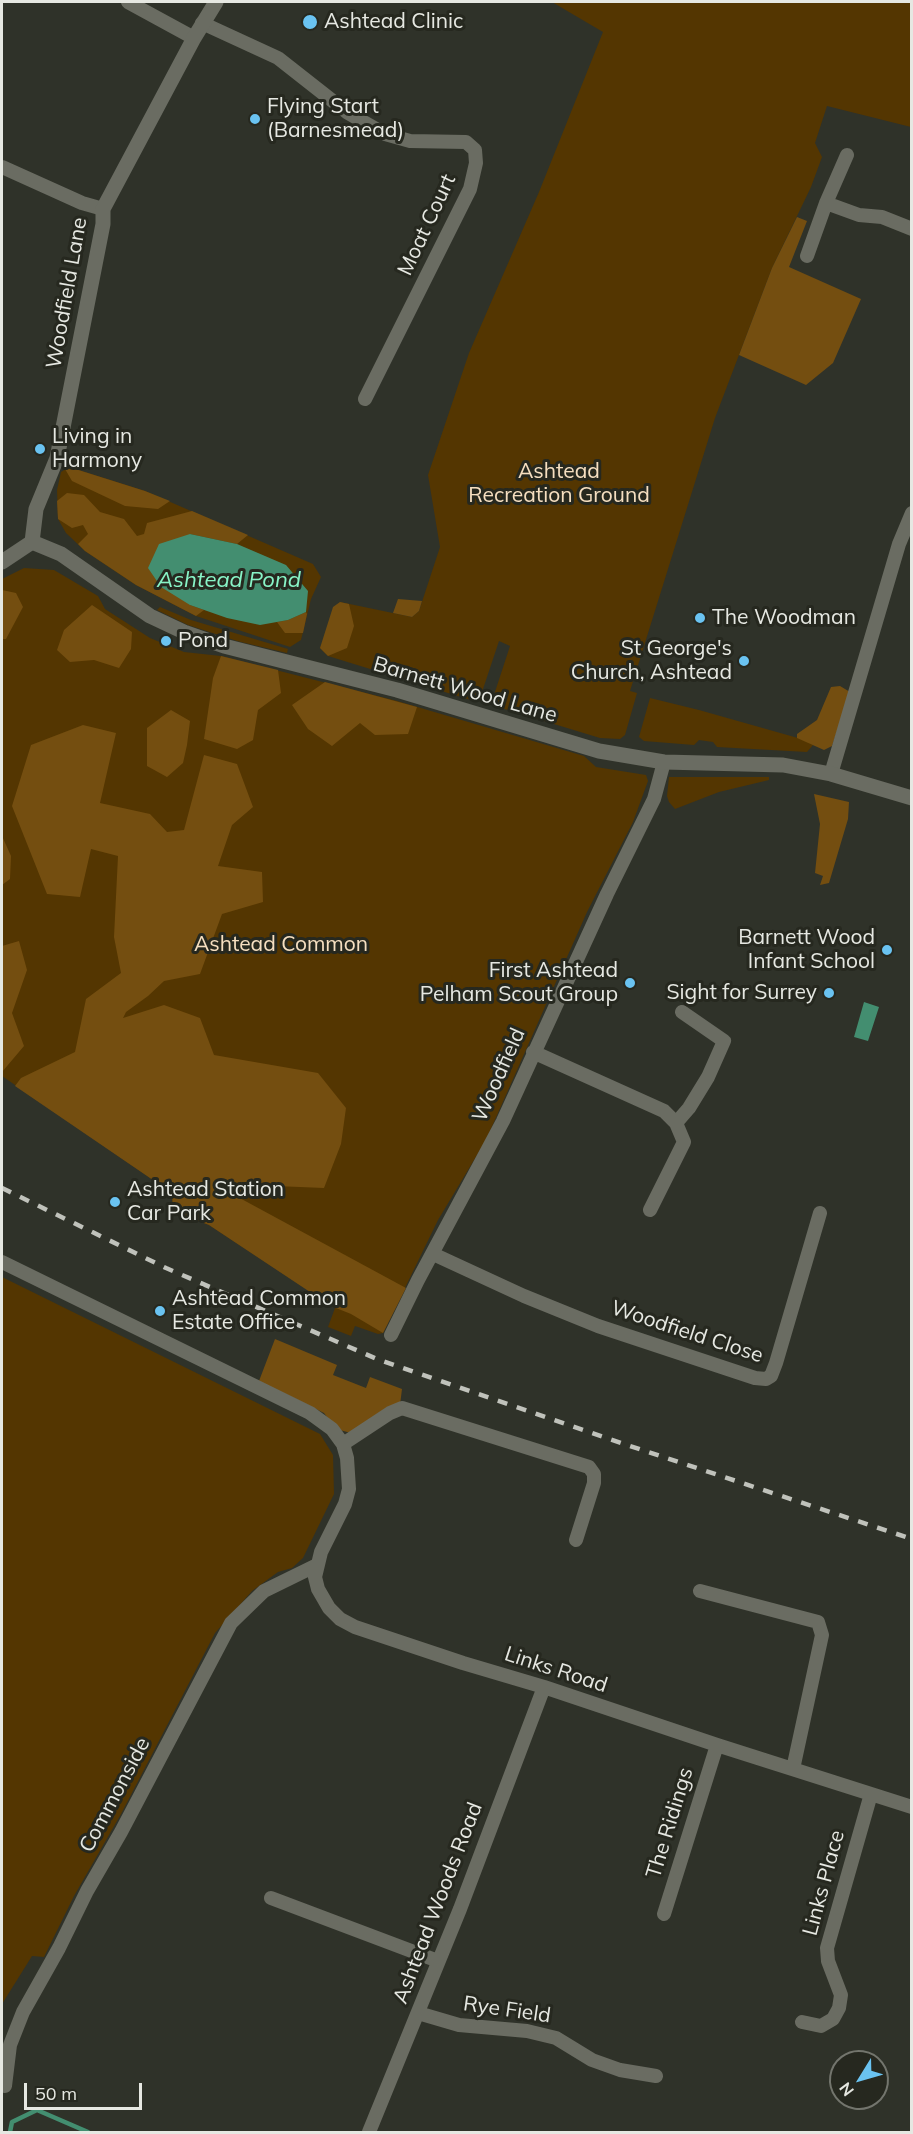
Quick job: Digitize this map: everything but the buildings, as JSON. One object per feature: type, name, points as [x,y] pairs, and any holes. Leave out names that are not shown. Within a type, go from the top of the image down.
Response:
[{"type":"street","points":[[128,2],[194,38]]},
{"type":"street","name":"Woodfield Lane","points":[[32,542],[36,508],[57,458],[103,224],[103,209],[202,23],[216,2]]},
{"type":"street","name":"Moat Court","points":[[202,23],[278,58],[348,112],[386,134],[410,141],[466,142],[476,150],[476,163],[470,189],[365,399]]},
{"type":"street","points":[[807,256],[826,203],[847,155]]},
{"type":"street","points":[[2,167],[82,203],[103,209]]},
{"type":"street","points":[[826,203],[859,215],[882,217],[912,229]]},
{"type":"street","points":[[831,774],[899,544],[912,513]]},
{"type":"street","points":[[2,562],[32,542]]},
{"type":"street","name":"Barnett Wood Lane","points":[[32,542],[61,554],[150,616],[214,643],[397,690],[598,751],[663,762],[783,765],[831,774],[912,798]]},
{"type":"street","name":"Woodfield","points":[[391,1335],[503,1121],[606,894],[654,799],[663,762]]},
{"type":"street","points":[[676,1123],[689,1108],[708,1077],[724,1041],[682,1012]]},
{"type":"street","points":[[533,1052],[664,1111],[676,1123],[684,1143],[650,1210]]},
{"type":"street","name":"Woodfield Close","points":[[433,1254],[524,1296],[598,1326],[755,1378],[766,1379],[771,1376],[776,1363],[820,1213]]},
{"type":"street","points":[[2,1262],[310,1413],[332,1429],[343,1444],[390,1413],[402,1408],[589,1467],[594,1474],[594,1483],[576,1540]]},
{"type":"street","name":"Links Road","points":[[343,1444],[347,1458],[349,1489],[345,1504],[321,1552],[315,1577],[318,1589],[329,1608],[340,1619],[354,1627],[912,1807]]},
{"type":"street","name":"Commonside","points":[[4,2086],[10,2045],[23,2012],[231,1623],[264,1591],[317,1565]]},
{"type":"street","points":[[700,1591],[818,1622],[822,1635],[793,1769]]},
{"type":"street","name":"Ashtead Woods Road","points":[[369,2133],[544,1687]]},
{"type":"street","name":"The Ridings","points":[[664,1914],[717,1745]]},
{"type":"street","name":"Links Place","points":[[802,2022],[821,2026],[833,2019],[839,2008],[841,1995],[828,1961],[827,1948],[871,1794]]},
{"type":"street","points":[[271,1898],[438,1961]]},
{"type":"street","name":"Rye Field","points":[[418,2013],[459,2025],[527,2031],[556,2038],[592,2060],[620,2070],[656,2076]]},
{"type":"green space","name":"Ashtead Recreation Ground","points":[[552,2],[911,2],[911,127],[827,106],[815,143],[822,157],[811,187],[772,268],[715,418],[630,691],[637,693],[625,735],[620,739],[600,738],[498,707],[492,701],[510,646],[499,641],[480,698],[474,701],[328,656],[320,648],[340,602],[412,617],[419,611],[440,547],[428,475],[469,353],[539,192],[603,32]]},
{"type":"green space","points":[[69,467],[145,491],[313,564],[321,577],[311,599],[301,640],[290,647],[196,616],[136,585],[85,551],[66,533],[58,519],[57,490],[61,472]]},
{"type":"green space","name":"Ashtead Common","points":[[24,568],[54,570],[98,596],[105,609],[150,638],[184,652],[221,656],[397,701],[584,756],[596,767],[646,775],[648,781],[633,822],[587,912],[486,1140],[438,1220],[383,1333],[378,1334],[355,1326],[351,1336],[328,1327],[335,1308],[209,1225],[173,1211],[172,1193],[2,1076],[2,579]]},
{"type":"green space","points":[[160,607],[191,620],[288,649],[287,653],[237,641],[188,625],[157,610]]},
{"type":"green space","points":[[650,698],[805,740],[813,745],[807,752],[717,747],[713,742],[699,740],[694,745],[644,741],[639,737]]},
{"type":"green space","points":[[669,777],[769,777],[769,780],[719,792],[675,809],[667,796]]},
{"type":"green space","points":[[2,1277],[320,1434],[333,1455],[334,1494],[303,1558],[292,1568],[278,1572],[252,1591],[215,1633],[121,1814],[74,1896],[44,1957],[32,1956],[2,2004]]},
{"type":"shaded area","points":[[797,217],[807,221],[789,267],[861,299],[833,363],[806,385],[739,355],[772,268]]},
{"type":"shaded area","points":[[69,467],[170,501],[158,509],[125,506],[72,481],[65,469]]},
{"type":"shaded area","points":[[67,493],[84,495],[100,512],[124,519],[137,536],[144,534],[147,523],[192,511],[248,535],[237,544],[190,534],[190,605],[204,610],[196,616],[136,585],[85,551],[78,544],[88,534],[83,525],[72,528],[58,519],[57,501]]},
{"type":"shaded area","points":[[2,590],[16,593],[23,607],[6,639],[2,639]]},
{"type":"shaded area","points":[[398,599],[422,601],[419,611],[412,617],[393,613]]},
{"type":"shaded area","points":[[340,602],[349,604],[354,626],[347,648],[328,656],[320,648],[333,607]]},
{"type":"shaded area","points":[[92,605],[132,632],[131,649],[119,668],[94,660],[70,662],[57,650],[64,630]]},
{"type":"shaded area","points":[[306,612],[303,633],[285,633],[277,622],[288,620]]},
{"type":"shaded area","points":[[221,656],[278,670],[281,693],[258,710],[253,740],[237,749],[204,739],[213,678]]},
{"type":"shaded area","points":[[325,682],[417,707],[408,734],[375,735],[360,723],[332,746],[308,729],[292,705]]},
{"type":"shaded area","points":[[840,686],[850,692],[832,746],[824,750],[797,738],[797,734],[817,720],[831,687]]},
{"type":"shaded area","points":[[171,710],[190,721],[183,763],[167,777],[147,766],[147,728]]},
{"type":"shaded area","points":[[83,725],[116,733],[100,803],[150,814],[167,832],[184,830],[204,755],[237,764],[253,807],[232,825],[218,866],[262,872],[263,902],[222,914],[200,974],[164,981],[126,1012],[123,1018],[164,1005],[200,1018],[214,1055],[318,1073],[346,1108],[341,1144],[324,1188],[251,1185],[236,1196],[406,1288],[383,1333],[313,1294],[209,1225],[173,1211],[172,1193],[15,1086],[21,1078],[75,1052],[86,999],[121,973],[114,937],[118,856],[91,849],[80,897],[47,894],[12,806],[31,745]]},
{"type":"shaded area","points":[[814,794],[849,802],[848,819],[829,883],[820,885],[823,876],[815,873],[820,824]]},
{"type":"shaded area","points":[[2,836],[11,856],[10,879],[2,885]]},
{"type":"shaded area","points":[[19,941],[27,970],[12,1013],[24,1046],[2,1072],[2,946]]},
{"type":"shaded area","points":[[275,1339],[337,1365],[333,1375],[366,1388],[370,1377],[402,1389],[400,1405],[351,1433],[336,1429],[324,1413],[259,1381]]},
{"type":"water","name":"Ashtead Pond","points":[[190,534],[237,544],[286,565],[308,591],[306,612],[288,620],[260,625],[227,618],[190,605],[161,587],[148,568],[159,544]]},
{"type":"water","points":[[864,1002],[879,1007],[868,1041],[854,1037]]},
{"type":"waterway","points":[[10,2132],[12,2122],[37,2110],[88,2132]]},
{"type":"railway","points":[[2,1188],[166,1268],[377,1359],[621,1443],[912,1539]]},
{"type":"place","name":"Ashtead Clinic","points":[[310,22]]},
{"type":"place","name":"Flying Start (Barnesmead)","points":[[255,119]]},
{"type":"place","name":"Living in Harmony","points":[[40,449]]},
{"type":"place","name":"The Woodman","points":[[700,618]]},
{"type":"place","name":"Pond","points":[[166,641]]},
{"type":"place","name":"St George's Church, Ashtead","points":[[744,661]]},
{"type":"place","name":"Barnett Wood Infant School","points":[[887,950]]},
{"type":"place","name":"First Ashtead Pelham Scout Group","points":[[630,983]]},
{"type":"place","name":"Sight for Surrey","points":[[829,993]]},
{"type":"place","name":"Ashtead Station Car Park","points":[[115,1202]]},
{"type":"place","name":"Ashtead Common Estate Office","points":[[160,1311]]}]
